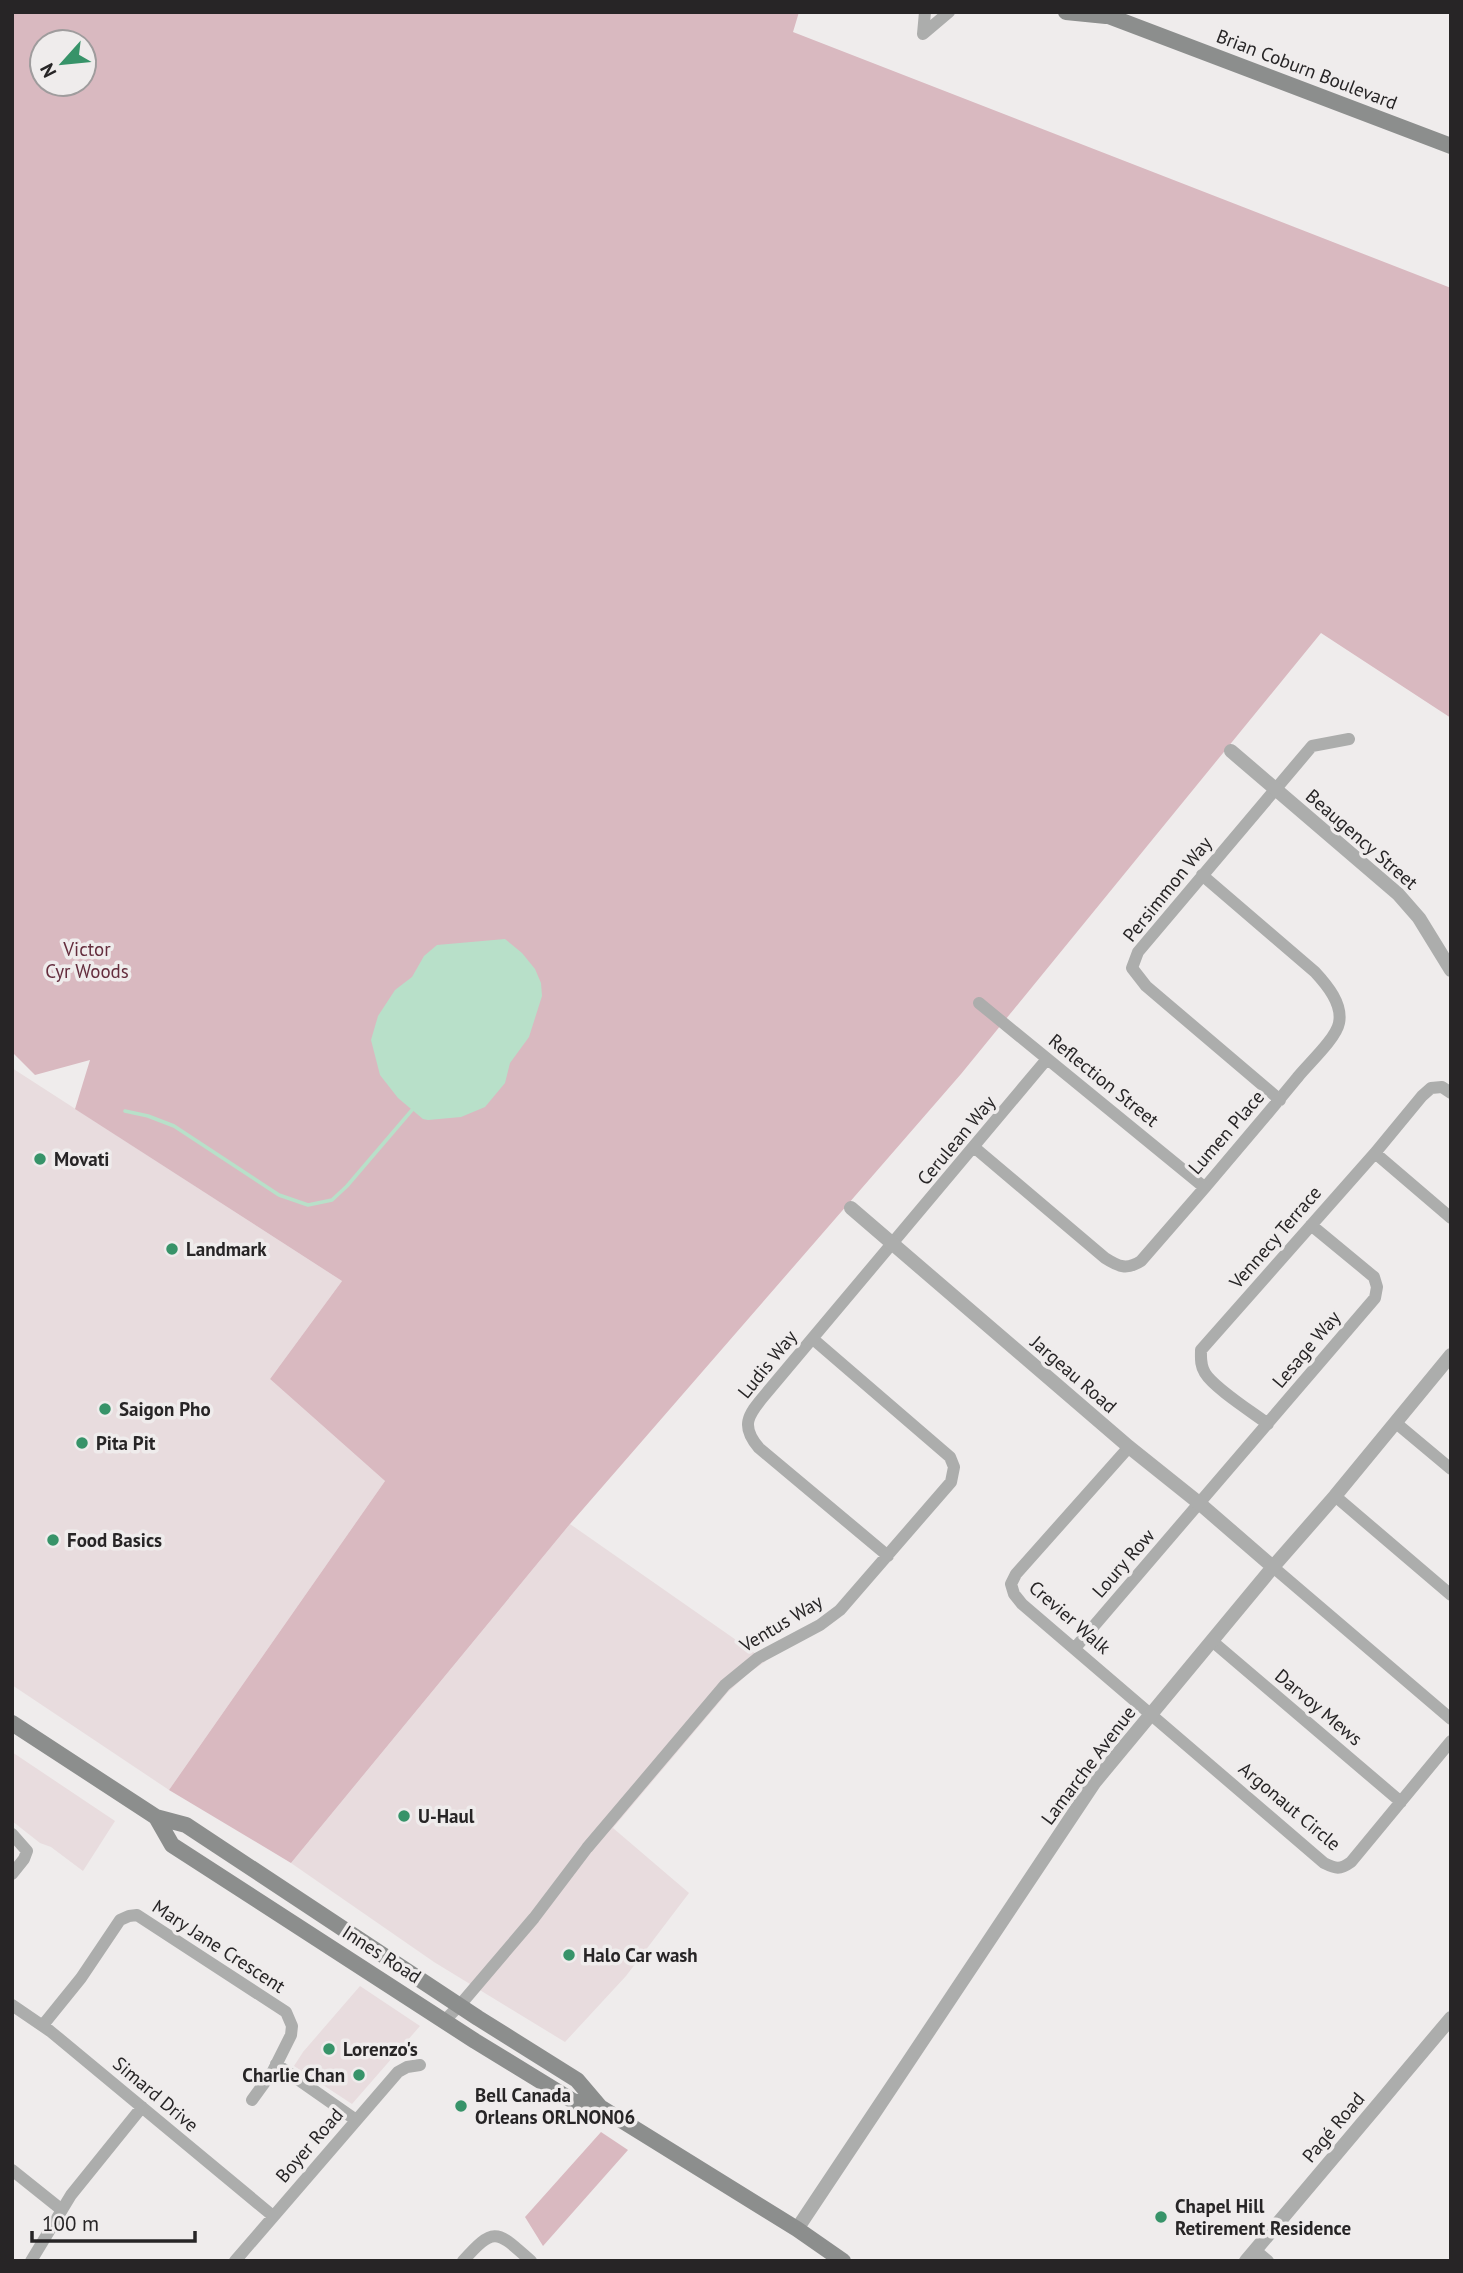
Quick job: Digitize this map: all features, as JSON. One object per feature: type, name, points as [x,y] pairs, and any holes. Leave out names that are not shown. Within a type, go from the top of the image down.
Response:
[{"type":"main road","name":"Brian Coburn Boulevard","points":[[1066,12],[1103,14],[1451,146]]},
{"type":"main road","name":"Innes Road","points":[[12,1723],[156,1817],[186,1825],[577,2080],[600,2107],[797,2229],[843,2261]]},
{"type":"main road","name":"Innes Road","points":[[156,1817],[172,1845],[573,2101],[600,2107]]},
{"type":"street","points":[[925,12],[923,34],[949,12]]},
{"type":"street","name":"Persimmon Way","points":[[1280,1100],[1146,986],[1132,968],[1138,952],[1312,746],[1349,739]]},
{"type":"street","name":"Beaugency Street","points":[[1231,751],[1410,907],[1451,970]]},
{"type":"street","name":"Lumen Place","points":[[975,1148],[1105,1258],[1116,1266],[1125,1268],[1141,1261],[1280,1100],[1337,1028],[1340,1013],[1325,983],[1315,972],[1202,875]]},
{"type":"street","name":"Reflection Street","points":[[979,1003],[1204,1187]]},
{"type":"street","name":"Cerulean Way","points":[[893,1245],[1047,1059]]},
{"type":"street","name":"Vennecy Terrace","points":[[1268,1424],[1214,1383],[1205,1373],[1201,1350],[1431,1088],[1442,1087],[1451,1093]]},
{"type":"street","points":[[1375,1153],[1451,1218]]},
{"type":"street","name":"Jargeau Road","points":[[851,1208],[1273,1567]]},
{"type":"street","name":"Lesage Way","points":[[1199,1503],[1375,1298],[1377,1287],[1374,1277],[1311,1225]]},
{"type":"street","name":"Ludis Way","points":[[888,1556],[762,1451],[749,1433],[748,1419],[893,1245]]},
{"type":"street","name":"Ventus Way","points":[[444,2021],[534,1918],[602,1830],[725,1685],[762,1655],[830,1619],[946,1489],[954,1474],[953,1464],[943,1450],[813,1339]]},
{"type":"street","name":"Lamarche Avenue","points":[[797,2229],[1080,1803],[1151,1713],[1451,1355]]},
{"type":"street","points":[[1396,1423],[1451,1469]]},
{"type":"street","name":"Crevier Walk","points":[[1129,1447],[1010,1584],[1022,1605],[1151,1713]]},
{"type":"street","points":[[1335,1496],[1451,1595]]},
{"type":"street","name":"Loury Row","points":[[1075,1648],[1199,1503]]},
{"type":"street","points":[[1273,1567],[1451,1719]]},
{"type":"street","name":"Darvoy Mews","points":[[1212,1642],[1401,1802]]},
{"type":"street","name":"Argonaut Circle","points":[[1151,1713],[1324,1863],[1335,1869],[1342,1869],[1352,1862],[1451,1741]]},
{"type":"street","points":[[12,1834],[27,1850],[24,1859],[12,1874]]},
{"type":"street","name":"Mary Jane Crescent","points":[[43,2025],[81,1978],[120,1920],[137,1915],[286,2012],[292,2026],[291,2035],[252,2100]]},
{"type":"street","name":"Simard Drive","points":[[12,2005],[43,2025],[273,2216]]},
{"type":"street","name":"Pagé Road","points":[[1250,2255],[1451,2018]]},
{"type":"street","points":[[276,2064],[356,2120]]},
{"type":"street","name":"Boyer Road","points":[[234,2261],[398,2072],[419,2065]]},
{"type":"street","points":[[31,2261],[71,2195],[142,2107]]},
{"type":"street","points":[[12,2170],[62,2210]]},
{"type":"street","points":[[463,2261],[484,2238],[498,2235],[531,2261]]},
{"type":"street","points":[[1250,2255],[1268,2261]]},
{"type":"shaded area","points":[[505,939],[522,953],[535,969],[541,983],[542,996],[529,1037],[510,1063],[505,1083],[485,1107],[461,1117],[423,1119],[398,1098],[380,1075],[371,1040],[378,1016],[395,990],[412,977],[424,956],[437,945]]},
{"type":"shaded area","points":[[12,1068],[342,1281],[270,1379],[385,1481],[169,1790],[12,1685]]},
{"type":"shaded area","points":[[570,1524],[766,1661],[728,1692],[613,1828],[689,1893],[626,1976],[565,2042],[434,1962],[291,1863]]},
{"type":"shaded area","points":[[12,1752],[115,1821],[83,1871],[12,1821]]},
{"type":"shaded area","points":[[360,1986],[420,2026],[352,2104],[294,2066]]},
{"type":"green space","name":"Victor Cyr Woods","points":[[12,12],[799,12],[793,32],[1451,288],[1451,718],[1321,633],[961,1074],[570,1524],[291,1863],[169,1790],[385,1481],[270,1379],[342,1281],[75,1109],[90,1060],[35,1075],[12,1052]]},
{"type":"green space","points":[[601,2132],[628,2150],[543,2246],[525,2217]]},
{"type":"waterway","points":[[125,1111],[174,1126],[279,1195],[308,1205],[332,1200],[412,1110]]},
{"type":"place","name":"Movati","points":[[40,1159]]},
{"type":"place","name":"Landmark","points":[[172,1249]]},
{"type":"place","name":"Saigon Pho","points":[[105,1409]]},
{"type":"place","name":"Pita Pit","points":[[82,1443]]},
{"type":"place","name":"Food Basics","points":[[53,1540]]},
{"type":"place","name":"U-Haul","points":[[404,1816]]},
{"type":"place","name":"Halo Car wash","points":[[569,1955]]},
{"type":"place","name":"Lorenzo's","points":[[329,2049]]},
{"type":"place","name":"Charlie Chan","points":[[359,2075]]},
{"type":"place","name":"Bell Canada Orleans ORLNON06","points":[[461,2106]]},
{"type":"place","name":"Chapel Hill Retirement Residence","points":[[1161,2217]]}]
